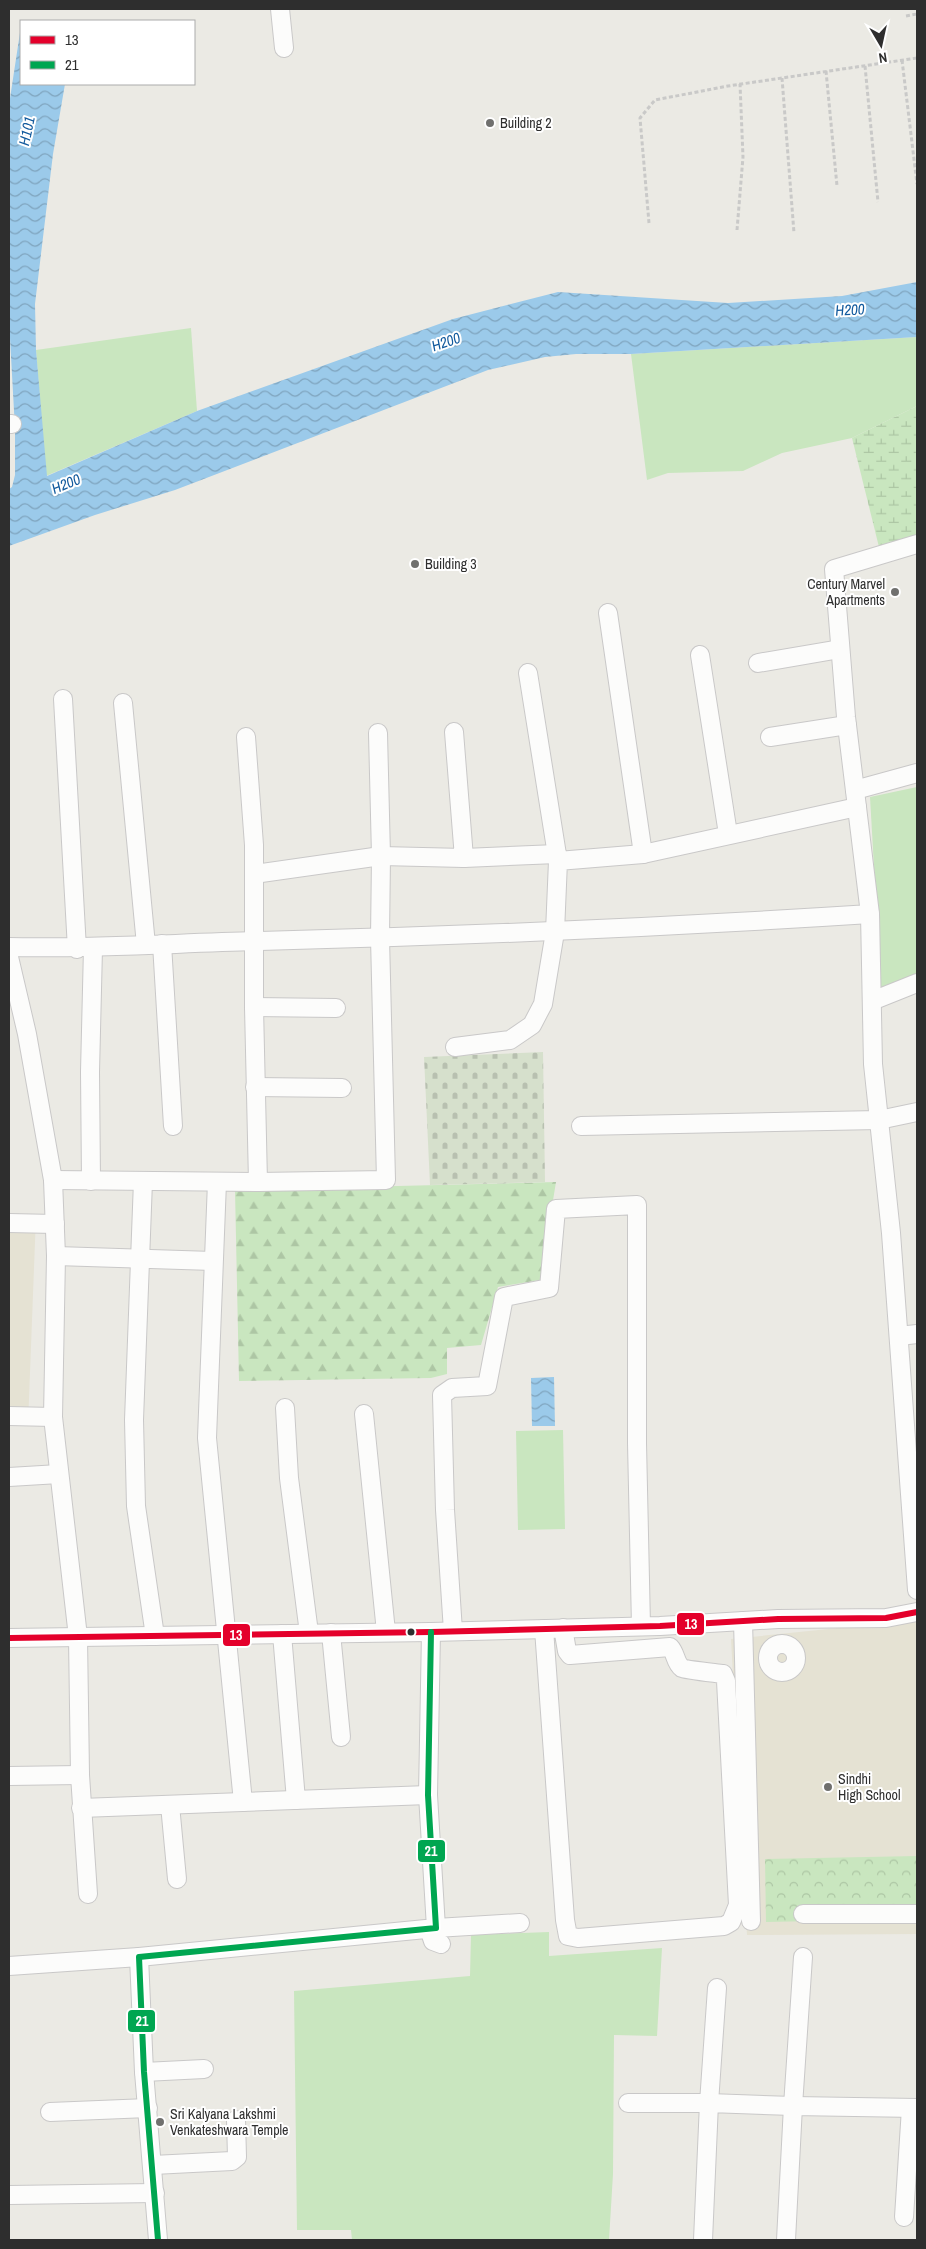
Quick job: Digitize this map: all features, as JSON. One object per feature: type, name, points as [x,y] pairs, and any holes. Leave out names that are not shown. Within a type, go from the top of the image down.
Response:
[{"type":"street","points":[[280,9],[284,48]]},
{"type":"street","points":[[917,544],[834,569],[847,725],[870,914],[873,1064],[891,1233],[917,1590]]},
{"type":"street","points":[[608,613],[643,854]]},
{"type":"street","points":[[758,663],[840,649]]},
{"type":"street","points":[[700,655],[728,834]]},
{"type":"street","points":[[456,1047],[510,1040],[532,1025],[543,1004],[555,932],[557,858],[528,673]]},
{"type":"street","points":[[63,699],[85,948],[90,1072],[91,1181]]},
{"type":"street","points":[[123,703],[154,944],[173,1126]]},
{"type":"street","points":[[770,737],[847,725]]},
{"type":"street","points":[[454,732],[464,858]]},
{"type":"street","points":[[54,1180],[258,1182],[386,1180],[380,938],[382,856],[378,733]]},
{"type":"street","points":[[246,737],[254,845],[254,1007],[258,1182]]},
{"type":"street","points":[[254,874],[382,856],[557,858],[643,854],[728,834],[856,798],[917,773]]},
{"type":"street","points":[[9,947],[85,948],[154,944],[555,932],[870,914]]},
{"type":"street","points":[[9,957],[16,1020],[54,1180],[56,1256],[52,1416],[78,1637],[81,1808],[88,1894]]},
{"type":"street","points":[[872,1000],[917,983]]},
{"type":"street","points":[[254,1007],[336,1008]]},
{"type":"street","points":[[255,1087],[342,1088]]},
{"type":"street","points":[[581,1126],[879,1120],[917,1112]]},
{"type":"street","points":[[143,1181],[134,1420],[136,1506],[155,1636]]},
{"type":"street","points":[[217,1182],[207,1438],[243,1802]]},
{"type":"street","points":[[453,1631],[442,1395],[452,1388],[487,1386],[504,1297],[549,1288],[556,1210],[637,1205],[637,1443],[641,1626]]},
{"type":"street","points":[[9,1222],[55,1224]]},
{"type":"street","points":[[56,1256],[213,1261]]},
{"type":"street","points":[[899,1336],[917,1334]]},
{"type":"street","points":[[285,1408],[289,1478],[309,1633]]},
{"type":"street","points":[[364,1414],[386,1632]]},
{"type":"street","points":[[9,1416],[52,1416]]},
{"type":"street","points":[[9,1477],[59,1474]]},
{"type":"street","points":[[9,1638],[544,1629],[778,1619],[886,1618],[917,1612]]},
{"type":"street","points":[[778,1619],[781,1644]]},
{"type":"street","points":[[743,1621],[751,1921]]},
{"type":"street","points":[[544,1629],[564,1920],[568,1936],[578,1938],[724,1926],[731,1922],[738,1905],[726,1681],[723,1674],[683,1668],[670,1647],[570,1655],[567,1650],[563,1628]]},
{"type":"street","points":[[431,1632],[428,1795],[435,1934]]},
{"type":"street","points":[[331,1633],[341,1738]]},
{"type":"street","points":[[282,1634],[296,1800]]},
{"type":"street","points":[[9,1776],[80,1775]]},
{"type":"street","points":[[81,1808],[428,1795]]},
{"type":"street","points":[[170,1805],[177,1879]]},
{"type":"street","points":[[803,1914],[917,1914]]},
{"type":"street","points":[[9,1966],[435,1934],[520,1924]]},
{"type":"street","points":[[139,1957],[144,2072],[158,2240]]},
{"type":"street","points":[[786,2240],[803,1957]]},
{"type":"street","points":[[702,2240],[717,1988]]},
{"type":"street","points":[[144,2072],[204,2069]]},
{"type":"street","points":[[628,2103],[914,2108],[904,2217]]},
{"type":"street","points":[[50,2112],[148,2108]]},
{"type":"street","points":[[153,2165],[232,2161],[237,2157],[238,2151],[236,2120]]},
{"type":"street","points":[[9,2195],[155,2193]]},
{"type":"path","points":[[906,16],[917,14]]},
{"type":"path","points":[[649,223],[640,118],[656,100],[740,84],[917,58]]},
{"type":"path","points":[[902,60],[917,184]]},
{"type":"path","points":[[865,66],[878,202]]},
{"type":"path","points":[[826,71],[838,186]]},
{"type":"path","points":[[782,78],[794,233]]},
{"type":"path","points":[[737,230],[743,157],[740,84]]},
{"type":"shaded area","points":[[9,1216],[36,1216],[28,1425],[9,1425]]},
{"type":"shaded area","name":"Sindhi High School","points":[[917,1620],[917,1934],[747,1935],[731,1639]]},
{"type":"green space","points":[[191,328],[197,411],[46,476],[36,350]]},
{"type":"green space","points":[[917,337],[917,406],[852,438],[782,453],[743,471],[668,473],[647,480],[631,354]]},
{"type":"green space","points":[[917,406],[917,536],[879,547],[852,438]]},
{"type":"green space","points":[[917,787],[917,982],[881,989],[870,797]]},
{"type":"green space","points":[[543,1052],[545,1182],[430,1185],[424,1057]]},
{"type":"green space","points":[[556,1182],[540,1280],[498,1287],[481,1345],[447,1348],[447,1374],[431,1378],[239,1381],[235,1190]]},
{"type":"green space","points":[[563,1430],[565,1529],[518,1530],[516,1431]]},
{"type":"green space","points":[[917,1856],[917,1919],[766,1922],[765,1859]]},
{"type":"green space","points":[[549,1932],[549,1956],[662,1948],[657,2036],[614,2035],[613,2174],[609,2240],[352,2240],[351,2230],[297,2230],[294,1991],[470,1976],[471,1935]]},
{"type":"water","points":[[20,33],[20,85],[65,85],[53,154],[35,304],[36,350],[47,476],[197,411],[453,319],[558,292],[728,303],[842,296],[917,282],[917,337],[631,354],[576,354],[545,357],[488,370],[175,490],[95,515],[9,546],[9,489],[12,487],[15,475],[15,429],[9,320],[9,105]]},
{"type":"water","points":[[554,1377],[555,1426],[532,1426],[531,1378]]},
{"type":"transit line","name":"13","points":[[9,1638],[431,1632],[660,1626],[778,1619],[886,1618],[917,1612]]},
{"type":"transit line","name":"21","points":[[158,2240],[144,2072],[139,1957],[436,1928],[428,1795],[431,1632]]},
{"type":"place","name":"Building 2","points":[[490,123]]},
{"type":"place","name":"Building 3","points":[[415,564]]},
{"type":"place","name":"Century Marvel Apartments","points":[[895,592]]},
{"type":"place","name":"Sindhi High School","points":[[828,1787]]},
{"type":"place","name":"Sri Kalyana Lakshmi Venkateshwara Temple","points":[[160,2122]]},
{"type":"water label","name":"H101","points":[[27,131]]},
{"type":"water label","name":"H200","points":[[850,310]]},
{"type":"water label","name":"H200","points":[[446,342]]},
{"type":"water label","name":"H200","points":[[66,484]]}]
